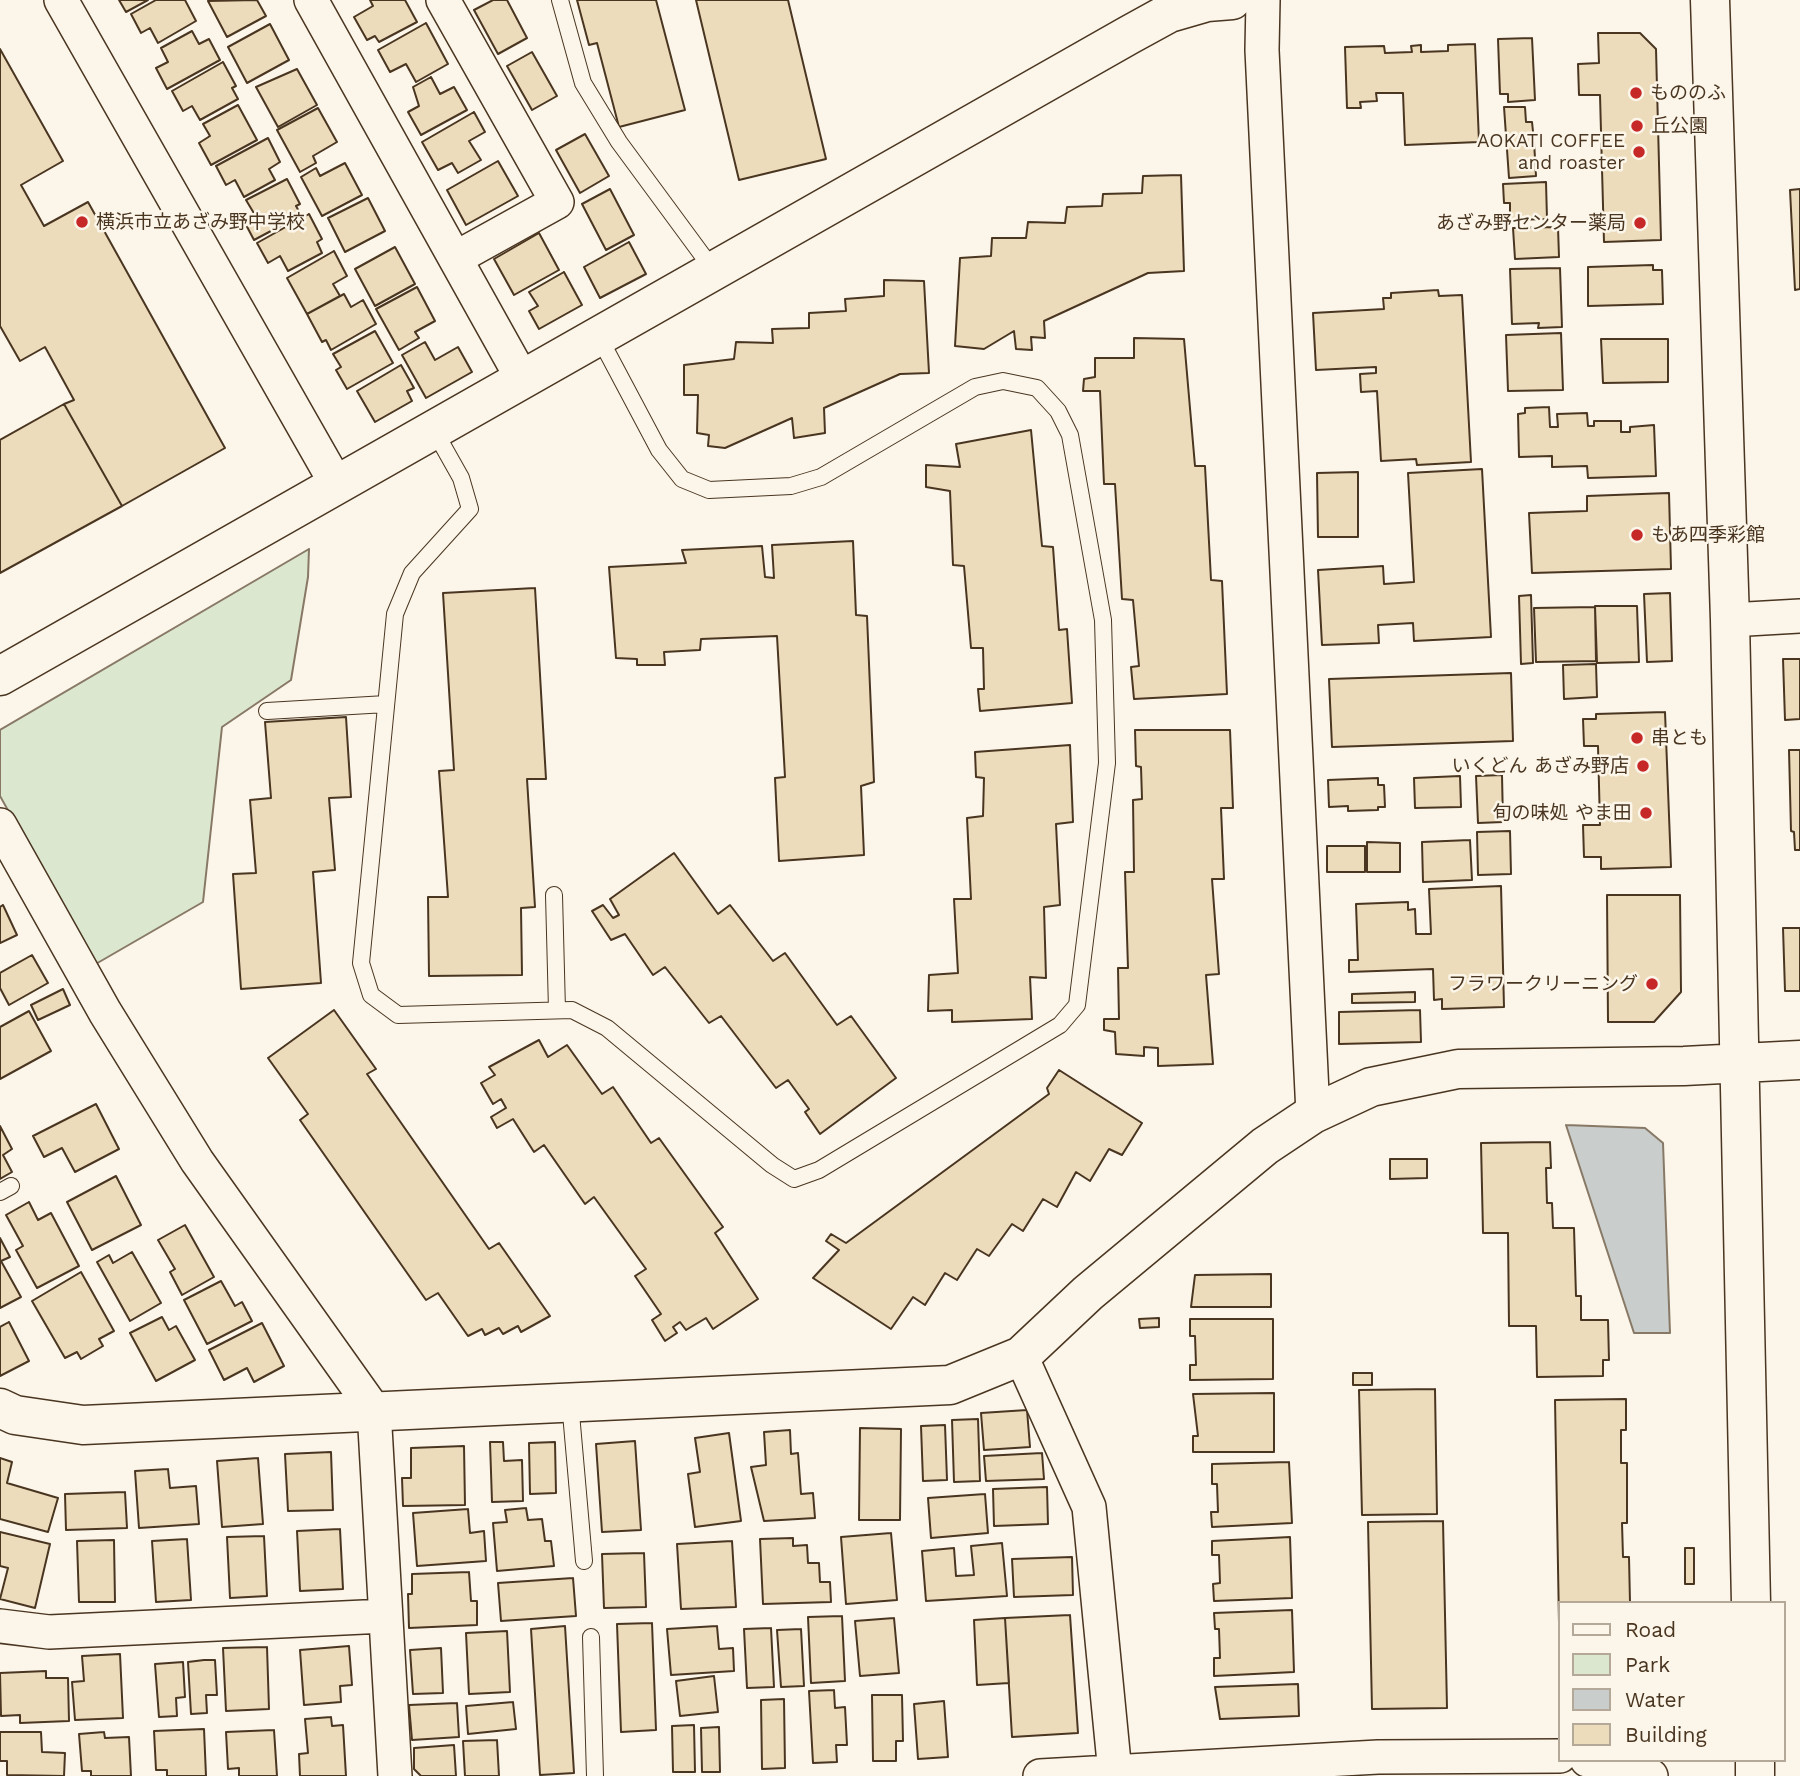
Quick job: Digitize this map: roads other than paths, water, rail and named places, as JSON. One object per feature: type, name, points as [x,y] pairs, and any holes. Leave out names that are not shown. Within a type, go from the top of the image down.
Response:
[{"type":"street","points":[[61,0],[337,485]]},
{"type":"street","points":[[311,0],[523,380]]},
{"type":"street","points":[[443,0],[557,202],[456,258]]},
{"type":"street","points":[[0,676],[1169,13],[1208,2],[1233,0]]},
{"type":"street","points":[[1263,0],[1263,78],[1313,1114]]},
{"type":"street","points":[[1710,0],[1730,620],[1751,1601]]},
{"type":"street","points":[[1730,620],[1800,616]]},
{"type":"street","points":[[0,825],[104,1013],[197,1161],[374,1410],[395,1776]]},
{"type":"street","points":[[0,1408],[15,1415],[83,1425],[950,1385],[1021,1356],[1088,1293],[1265,1146],[1313,1114],[1371,1087],[1458,1069],[1739,1064],[1800,1060]]},
{"type":"street","points":[[1021,1356],[1089,1507],[1115,1773]]},
{"type":"street","points":[[0,1626],[49,1632],[385,1616]]},
{"type":"street","points":[[1040,1776],[1378,1767],[1559,1756]]},
{"type":"street","points":[[1595,1762],[1651,1776]]},
{"type":"lane","points":[[560,0],[583,83],[619,142],[713,271]]},
{"type":"lane","points":[[434,430],[461,478],[470,509],[412,573],[395,614],[361,963],[371,995],[398,1015],[572,1010],[607,1028],[772,1165],[794,1179],[819,1170],[1060,1025],[1077,1005],[1107,763],[1102,620],[1070,435],[1058,411],[1037,388],[1003,381],[975,387],[821,477],[791,486],[709,490],[682,479],[659,450],[599,337]]},
{"type":"lane","points":[[267,711],[386,704]]},
{"type":"lane","points":[[554,895],[557,1010]]},
{"type":"lane","points":[[570,1402],[584,1561]]},
{"type":"lane","points":[[591,1637],[595,1776]]},
{"type":"water","points":[[1566,1125],[1645,1128],[1663,1143],[1670,1333],[1634,1333]]},
{"type":"place","name":"もののふ","points":[[1636,93]]},
{"type":"place","name":"丘公園","points":[[1637,126]]},
{"type":"place","name":"AOKATI COFFEE and roaster","points":[[1639,152]]},
{"type":"place","name":"横浜市立あざみ野中学校","points":[[82,222]]},
{"type":"place","name":"あざみ野センター薬局","points":[[1640,223]]},
{"type":"place","name":"もあ四季彩館","points":[[1637,535]]},
{"type":"place","name":"串とも","points":[[1637,738]]},
{"type":"place","name":"いくどん あざみ野店","points":[[1643,766]]},
{"type":"place","name":"旬の味処 やま田","points":[[1646,813]]},
{"type":"place","name":"フラワークリーニング","points":[[1652,984]]}]
